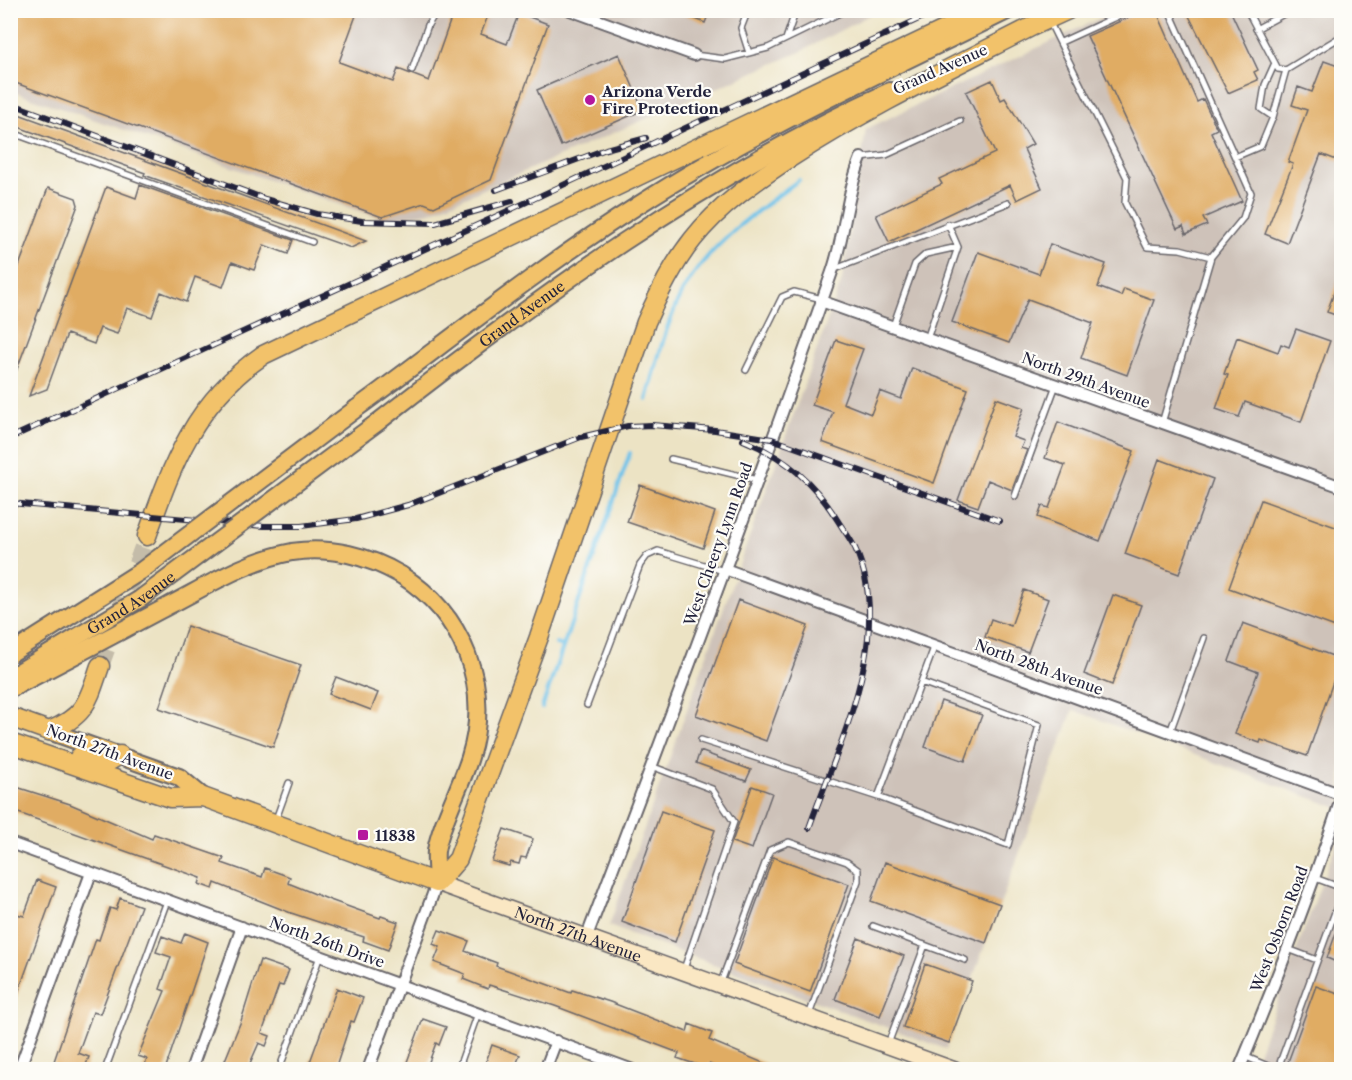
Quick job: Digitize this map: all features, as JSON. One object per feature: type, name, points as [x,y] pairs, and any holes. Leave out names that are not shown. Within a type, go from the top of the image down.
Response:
[{"type":"highway","points":[[147,536],[173,467],[191,430],[219,392],[263,355],[986,10]]},
{"type":"highway","name":"Grand Avenue","points":[[1041,23],[1068,10]]},
{"type":"highway","points":[[437,883],[458,859],[539,637],[646,322],[660,290],[683,254],[721,209],[784,162],[862,115],[1041,23]]},
{"type":"highway","points":[[49,731],[68,724],[81,712],[100,666]]},
{"type":"highway","name":"North 27th Avenue","points":[[10,717],[49,731]]},
{"type":"highway","points":[[19,746],[43,748],[100,762],[108,762],[120,755]]},
{"type":"highway","name":"North 27th Avenue","points":[[19,746],[170,798],[203,797],[437,883]]},
{"type":"main road","name":"Grand Avenue","points":[[10,654],[141,571],[546,267],[655,195],[750,138],[1009,10]]},
{"type":"main road","name":"Grand Avenue","points":[[10,677],[91,631],[140,599],[551,291],[685,202],[861,104],[1041,23]]},
{"type":"main road","points":[[10,689],[211,584],[264,559],[294,552],[334,552],[370,560],[401,575],[426,593],[450,619],[466,650],[477,691],[476,736],[436,850],[437,883]]},
{"type":"main road","name":"North 27th Avenue","points":[[49,731],[179,777],[203,797]]},
{"type":"main road","name":"North 27th Avenue","points":[[437,883],[955,1070]]},
{"type":"street","points":[[570,10],[694,55]]},
{"type":"street","name":"West Cheery Lynn Road","points":[[587,936],[725,570],[833,269],[853,178],[861,158]]},
{"type":"street","name":"North 29th Avenue","points":[[822,300],[1341,487]]},
{"type":"street","name":"North 28th Avenue","points":[[725,570],[935,645],[1341,796]]},
{"type":"street","name":"West Osborn Road","points":[[1239,1070],[1337,823],[1341,796]]},
{"type":"street","name":"North 26th Drive","points":[[12,847],[242,927],[631,1069]]},
{"type":"street","points":[[19,1070],[91,873]]},
{"type":"street","points":[[368,1070],[437,883]]},
{"type":"street","points":[[191,1070],[242,927]]},
{"type":"street","points":[[545,1070],[556,1041]]},
{"type":"lane","points":[[412,70],[428,25],[437,10]]},
{"type":"lane","points":[[748,10],[741,28],[749,53]]},
{"type":"lane","points":[[786,39],[796,10]]},
{"type":"lane","points":[[694,55],[725,59],[749,53],[786,39],[846,10]]},
{"type":"lane","points":[[1061,42],[1131,10]]},
{"type":"lane","points":[[1162,423],[1211,257],[1243,218],[1251,193],[1169,10]]},
{"type":"lane","points":[[1247,10],[1278,69],[1286,69],[1341,36]]},
{"type":"lane","points":[[1256,29],[1291,10]]},
{"type":"lane","points":[[1041,23],[1061,42],[1127,178],[1125,203],[1148,247],[1180,249],[1211,257]]},
{"type":"lane","points":[[1273,117],[1261,109],[1265,85],[1275,65]]},
{"type":"lane","points":[[1235,157],[1261,146],[1273,117],[1286,69]]},
{"type":"lane","points":[[861,158],[886,155],[960,121]]},
{"type":"lane","points":[[10,132],[312,242]]},
{"type":"lane","points":[[833,269],[1008,203]]},
{"type":"lane","points":[[927,339],[958,247],[948,224]]},
{"type":"lane","points":[[892,327],[915,264],[926,254],[958,247]]},
{"type":"lane","points":[[746,370],[782,297],[794,292],[822,300]]},
{"type":"lane","points":[[1015,496],[1056,385]]},
{"type":"lane","points":[[671,459],[757,480]]},
{"type":"lane","points":[[587,705],[640,565],[647,556],[658,551],[725,570]]},
{"type":"lane","points":[[1170,732],[1204,638]]},
{"type":"lane","points":[[878,798],[935,645]]},
{"type":"lane","points":[[701,740],[878,798],[1008,846],[1039,725],[921,682]]},
{"type":"lane","points":[[651,766],[712,789],[734,822],[683,971]]},
{"type":"lane","points":[[274,823],[289,783]]},
{"type":"lane","points":[[720,984],[771,850],[789,842],[847,862],[858,870],[858,882],[808,1016]]},
{"type":"lane","points":[[1315,878],[1341,888]]},
{"type":"lane","points":[[1244,1056],[1277,1069],[1341,893]]},
{"type":"lane","points":[[105,1070],[167,902]]},
{"type":"lane","points":[[873,926],[965,960]]},
{"type":"lane","points":[[888,1045],[925,945]]},
{"type":"lane","points":[[1288,949],[1317,960]]},
{"type":"lane","points":[[279,1070],[320,956]]},
{"type":"lane","points":[[458,1070],[478,1013]]},
{"type":"shaded area","points":[[11,11],[877,11],[800,52],[431,212],[385,220],[11,91]]},
{"type":"shaded area","points":[[1115,11],[1341,11],[1341,809],[1073,710],[946,1049],[609,926],[842,280],[866,129]]},
{"type":"shaded area","points":[[1341,831],[1341,1069],[1252,1069]]},
{"type":"building","points":[[10,10],[358,10],[339,62],[393,82],[398,69],[429,81],[454,10],[490,10],[481,34],[507,44],[519,13],[548,24],[491,180],[434,207],[424,203],[382,217],[10,81]]},
{"type":"building","points":[[674,10],[710,10],[705,23]]},
{"type":"building","points":[[1145,10],[1156,10],[1197,102],[1203,99],[1217,129],[1211,132],[1242,201],[1203,218],[1207,225],[1186,234],[1183,226],[1177,229],[1087,36]]},
{"type":"building","points":[[1186,10],[1230,10],[1258,70],[1254,72],[1258,80],[1228,93]]},
{"type":"building","name":"Arizona Verde Fire Protection","points":[[619,54],[643,110],[561,146],[537,90]]},
{"type":"building","points":[[1324,61],[1341,67],[1341,154],[1339,161],[1321,154],[1287,243],[1265,234],[1293,164],[1288,162],[1307,110],[1292,105],[1298,87],[1312,92]]},
{"type":"building","points":[[992,80],[1001,100],[1005,98],[1033,144],[1024,149],[1042,188],[1017,200],[1010,185],[889,242],[876,215],[942,184],[939,179],[995,153],[966,92]]},
{"type":"building","points":[[13,112],[366,241],[351,248],[144,175],[145,173],[10,124]]},
{"type":"building","points":[[140,185],[293,240],[288,254],[264,245],[254,270],[232,262],[223,287],[195,277],[186,302],[161,292],[152,317],[127,308],[117,334],[100,328],[94,344],[67,334],[47,389],[29,396],[106,187],[136,198]]},
{"type":"building","points":[[48,188],[76,198],[78,205],[10,388],[10,290]]},
{"type":"building","points":[[1050,244],[1106,264],[1098,287],[1121,296],[1124,289],[1154,300],[1127,375],[1081,358],[1093,323],[1028,299],[1009,343],[952,322],[978,252],[1039,274]]},
{"type":"building","points":[[1341,277],[1341,317],[1327,312]]},
{"type":"building","points":[[1296,329],[1330,341],[1301,422],[1245,402],[1239,417],[1216,409],[1228,375],[1224,374],[1237,337],[1278,352],[1281,344],[1289,347]]},
{"type":"building","points":[[836,340],[863,349],[843,403],[871,414],[880,391],[901,399],[912,368],[968,389],[934,483],[822,442],[833,412],[812,405]]},
{"type":"building","points":[[996,398],[1024,408],[1013,437],[1024,441],[1021,448],[1027,450],[1012,490],[988,480],[978,507],[958,500]]},
{"type":"building","points":[[1058,422],[1134,451],[1100,541],[1038,517],[1042,506],[1049,508],[1065,465],[1045,458]]},
{"type":"building","points":[[1159,459],[1213,479],[1179,574],[1125,554]]},
{"type":"building","points":[[640,485],[715,512],[703,548],[627,522]]},
{"type":"building","points":[[1261,500],[1341,529],[1341,617],[1338,628],[1229,588]]},
{"type":"building","points":[[1024,590],[1048,599],[1028,652],[985,637],[991,619],[1011,626]]},
{"type":"building","points":[[1113,595],[1141,605],[1112,685],[1084,674]]},
{"type":"building","points":[[738,600],[808,626],[766,741],[696,715]]},
{"type":"building","points":[[1243,623],[1341,659],[1307,756],[1261,740],[1260,743],[1235,734],[1258,672],[1229,661]]},
{"type":"building","points":[[187,626],[301,665],[273,747],[159,708]]},
{"type":"building","points":[[336,677],[378,693],[371,710],[329,694]]},
{"type":"building","points":[[941,701],[982,715],[965,761],[925,747]]},
{"type":"building","points":[[700,751],[751,770],[746,781],[696,763]]},
{"type":"building","points":[[10,785],[70,804],[152,839],[154,834],[224,858],[222,863],[262,877],[265,868],[290,877],[288,883],[380,918],[381,916],[398,922],[388,950],[363,941],[364,937],[291,913],[215,883],[213,889],[199,884],[201,878],[10,810]]},
{"type":"building","points":[[752,786],[772,793],[752,849],[732,842]]},
{"type":"building","points":[[661,811],[715,830],[675,942],[622,922]]},
{"type":"building","points":[[504,829],[533,839],[526,858],[521,857],[519,864],[511,862],[509,866],[492,861]]},
{"type":"building","points":[[773,857],[849,884],[810,992],[734,964]]},
{"type":"building","points":[[885,862],[1000,904],[986,943],[871,901]]},
{"type":"building","points":[[37,880],[56,887],[10,1015],[10,932],[17,914],[24,916]]},
{"type":"building","points":[[120,898],[141,906],[100,1014],[93,1012],[78,1053],[89,1057],[84,1070],[51,1070],[96,939],[99,940],[110,908],[116,910]]},
{"type":"building","points":[[1341,923],[1341,964],[1327,958]]},
{"type":"building","points":[[439,930],[469,941],[465,951],[497,963],[496,966],[571,993],[572,990],[610,1002],[687,1032],[689,1024],[712,1033],[709,1040],[780,1070],[724,1070],[709,1064],[707,1068],[677,1058],[679,1053],[555,1006],[489,985],[488,989],[463,979],[465,974],[434,962],[440,947],[433,944]]},
{"type":"building","points":[[185,933],[208,942],[165,1070],[143,1070],[147,1059],[138,1056],[165,991],[160,989],[171,957],[156,952],[162,936],[181,943]]},
{"type":"building","points":[[858,938],[904,956],[880,1016],[835,999]]},
{"type":"building","points":[[260,960],[289,970],[283,986],[279,985],[262,1033],[270,1036],[266,1046],[259,1043],[247,1070],[221,1070],[241,1021]]},
{"type":"building","points":[[925,964],[972,981],[949,1043],[903,1027]]},
{"type":"building","points":[[1316,986],[1341,995],[1341,1070],[1285,1070]]},
{"type":"building","points":[[337,988],[363,998],[354,1022],[351,1021],[335,1070],[307,1070]]},
{"type":"building","points":[[423,1019],[446,1027],[439,1045],[436,1043],[426,1070],[404,1070]]},
{"type":"building","points":[[492,1045],[520,1055],[514,1070],[483,1070]]},
{"type":"waterway","points":[[647,400],[671,317],[694,274],[706,258],[735,230],[799,180]]},
{"type":"waterway","points":[[542,708],[630,453]]},
{"type":"waterway","points":[[556,644],[563,646]]},
{"type":"tunnel","points":[[100,666],[147,536]]},
{"type":"railway","points":[[10,438],[484,222],[938,10]]},
{"type":"railway","points":[[10,103],[265,199],[317,214],[362,221],[435,223],[512,201]]},
{"type":"railway","points":[[496,190],[606,149],[646,138]]},
{"type":"railway","points":[[10,503],[264,526],[301,526],[356,519],[408,505],[581,437],[628,426],[652,425],[715,430],[772,439],[1000,521]]},
{"type":"railway","points":[[743,440],[785,463],[819,494],[853,544],[866,582],[869,617],[866,653],[858,690],[809,828]]},
{"type":"place","name":"Arizona Verde Fire Protection","points":[[590,100]]},
{"type":"place","name":"11838","points":[[363,835]]}]
